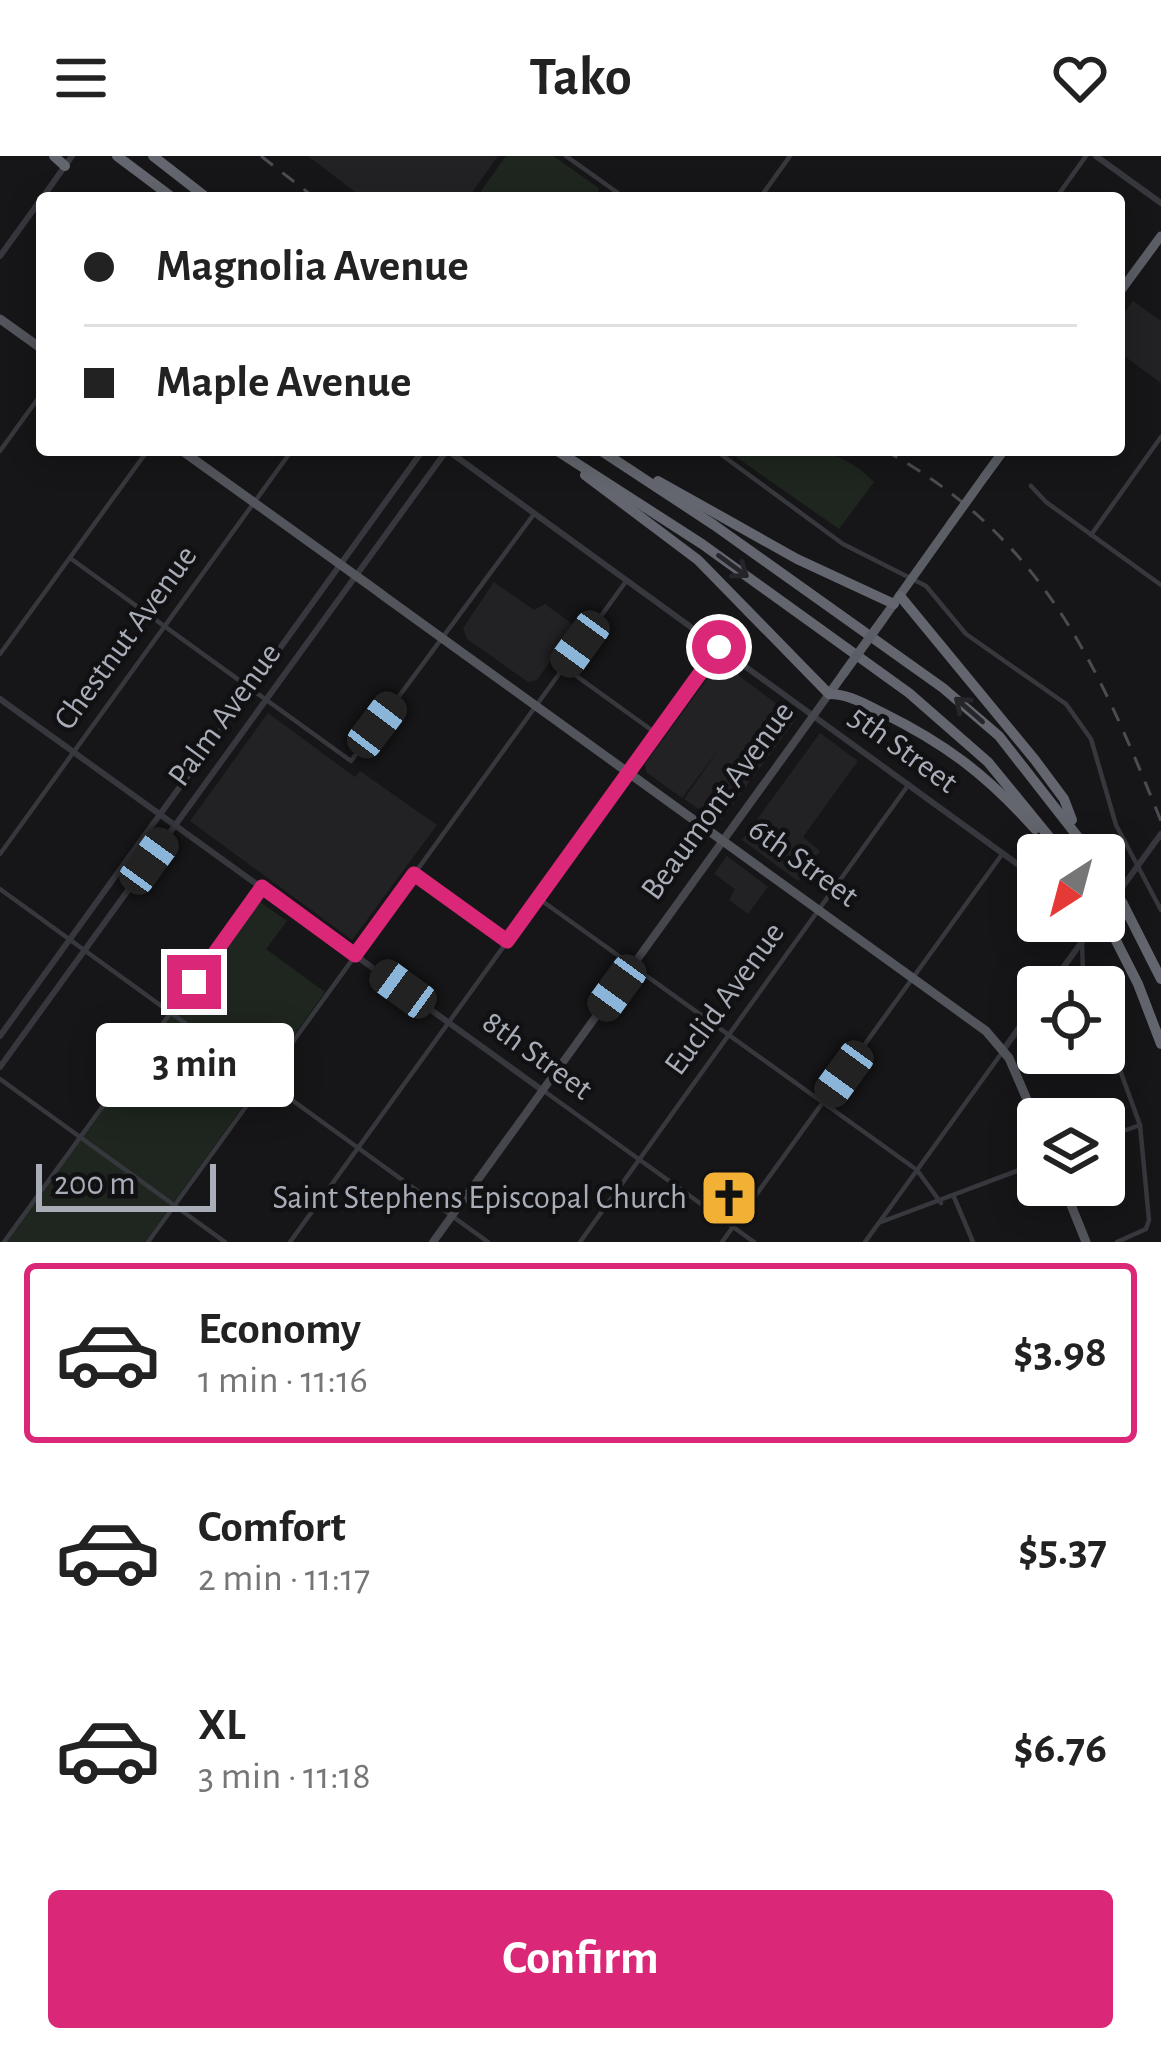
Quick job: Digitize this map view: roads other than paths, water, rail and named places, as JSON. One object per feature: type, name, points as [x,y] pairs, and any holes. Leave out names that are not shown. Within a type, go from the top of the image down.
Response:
[{"type":"highway","points":[[54,156],[69,161]]},
{"type":"highway","points":[[117,156],[165,192]]},
{"type":"highway","points":[[152,156],[199,192]]},
{"type":"highway","points":[[1125,285],[1161,236]]},
{"type":"highway","points":[[563,456],[698,560],[829,694],[848,696],[939,742],[966,760],[1041,834]]},
{"type":"highway","points":[[565,456],[702,544],[909,693],[988,762],[1045,834]]},
{"type":"highway","points":[[610,456],[944,688],[999,736],[1078,834]]},
{"type":"highway","points":[[612,456],[797,559],[897,600],[1064,799],[1075,829]]},
{"type":"highway","name":"Beaumont Avenue","points":[[829,694],[1000,456]]},
{"type":"highway","points":[[1125,908],[1161,979]]},
{"type":"highway","points":[[1115,942],[1161,1044]]},
{"type":"main road","points":[[0,319],[36,345]]},
{"type":"main road","name":"6th Street","points":[[189,456],[986,1031],[1004,1049],[1026,1098]]},
{"type":"main road","name":"Beaumont Avenue","points":[[433,1242],[829,694]]},
{"type":"main road","points":[[1071,1206],[1086,1242]]},
{"type":"street","points":[[566,156],[617,192]]},
{"type":"street","points":[[764,192],[790,156]]},
{"type":"street","points":[[1060,192],[1085,156]]},
{"type":"street","points":[[1096,156],[1161,203]]},
{"type":"street","points":[[46,192],[69,161]]},
{"type":"street","points":[[0,256],[36,206]]},
{"type":"street","points":[[0,451],[36,400]]},
{"type":"street","points":[[1090,535],[1161,437]]},
{"type":"street","points":[[0,654],[144,456]]},
{"type":"street","name":"Chestnut Avenue","points":[[0,854],[288,456]]},
{"type":"street","name":"Palm Avenue","points":[[0,1036],[419,456]]},
{"type":"street","name":"Palm Avenue","points":[[0,1066],[443,456]]},
{"type":"street","name":"5th Street","points":[[455,456],[1017,863]]},
{"type":"street","points":[[723,456],[843,544],[926,586],[966,634],[1066,704],[1091,739],[1116,825],[1161,910]]},
{"type":"street","points":[[1031,486],[1161,585]]},
{"type":"street","points":[[386,502],[401,513]]},
{"type":"street","points":[[70,558],[351,761],[535,513]]},
{"type":"street","points":[[148,1242],[627,580]]},
{"type":"street","points":[[296,626],[311,638]]},
{"type":"street","points":[[290,1242],[719,647]]},
{"type":"street","points":[[564,667],[657,734]]},
{"type":"street","name":"8th Street","points":[[0,699],[754,1242]]},
{"type":"street","points":[[206,752],[220,763]]},
{"type":"street","name":"Euclid Avenue","points":[[580,1242],[909,784]]},
{"type":"street","points":[[1125,885],[1161,834]]},
{"type":"street","points":[[722,1242],[1004,853]]},
{"type":"street","points":[[414,874],[507,941]]},
{"type":"street","points":[[116,877],[130,887]]},
{"type":"street","points":[[4,1242],[262,887]]},
{"type":"street","points":[[0,889],[189,1026]]},
{"type":"street","points":[[538,898],[917,1170],[941,1203]]},
{"type":"street","points":[[25,1002],[39,1012]]},
{"type":"street","points":[[865,1242],[1017,1031]]},
{"type":"street","points":[[234,1058],[488,1242]]},
{"type":"street","points":[[1118,1242],[1147,1228],[1149,1220],[1140,1125],[1121,1074]]},
{"type":"street","points":[[0,1079],[225,1242]]},
{"type":"street","points":[[1125,1130],[1140,1125]]},
{"type":"street","points":[[878,1223],[1017,1172]]},
{"type":"street","points":[[954,1197],[973,1242]]},
{"type":"railway","points":[[261,156],[307,192]]},
{"type":"railway","points":[[894,456],[939,484],[985,522],[1058,608],[1113,708],[1161,821]]},
{"type":"place","name":"Saint Stephens Episcopal Church","points":[[729,1198]]}]
